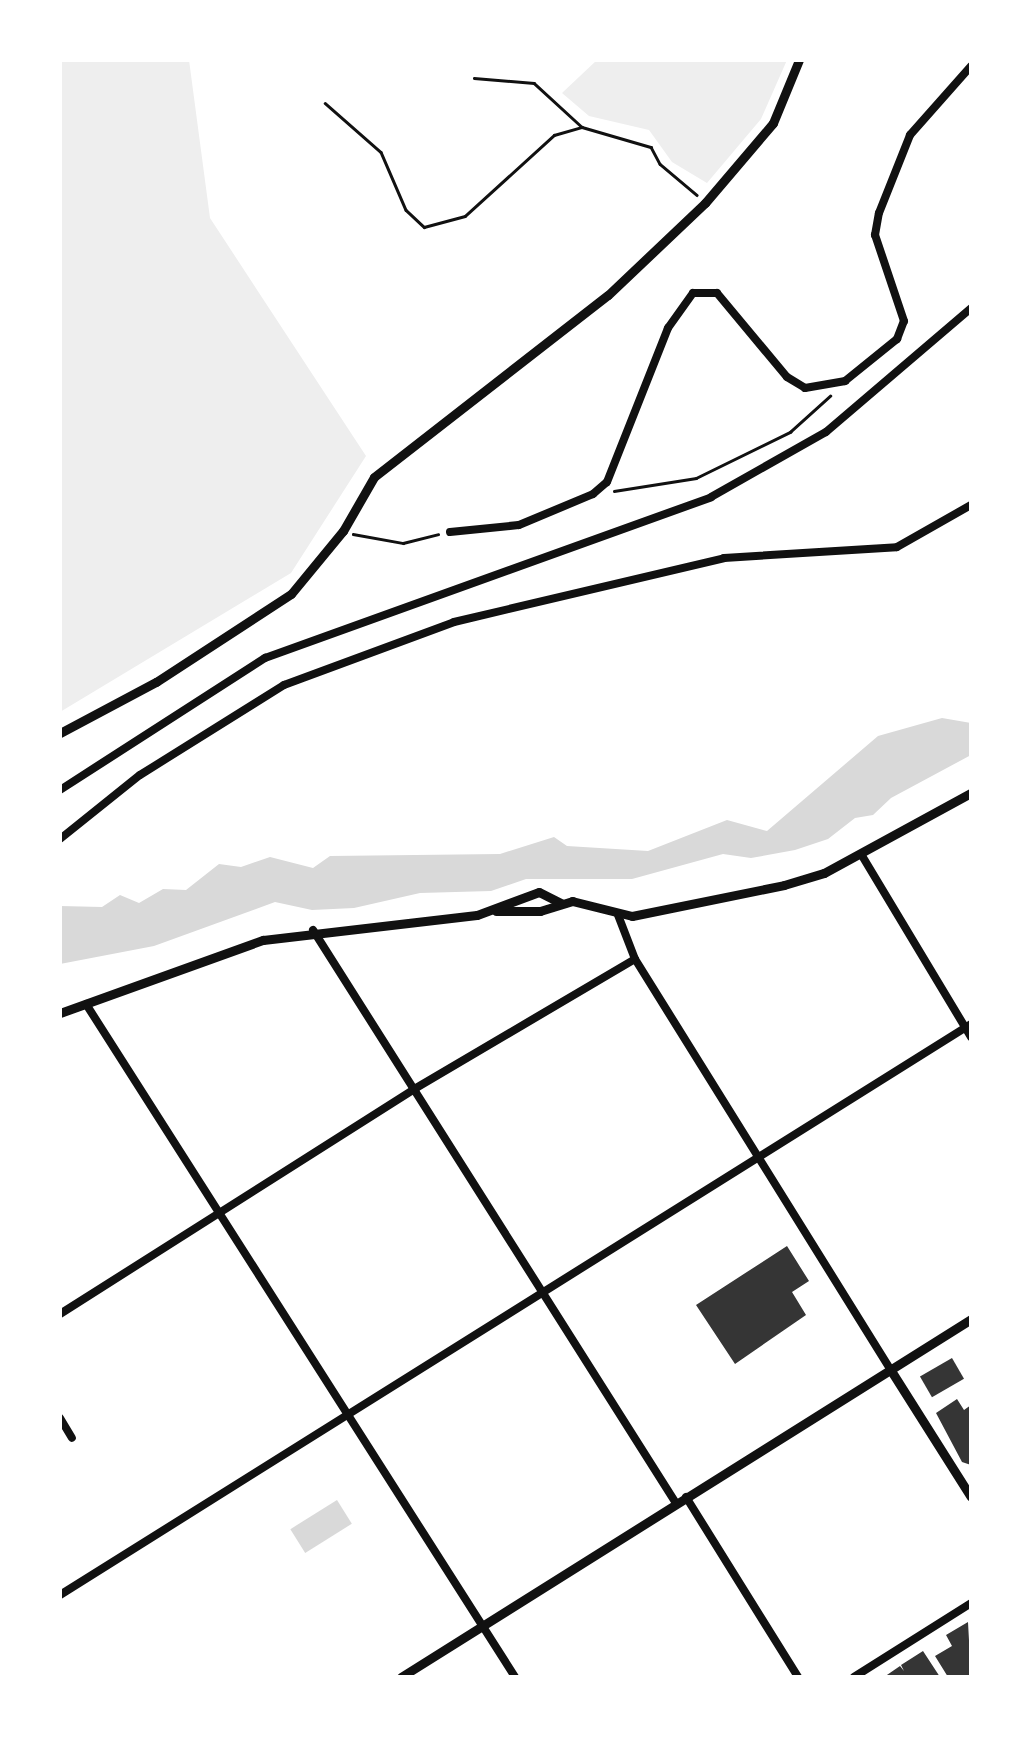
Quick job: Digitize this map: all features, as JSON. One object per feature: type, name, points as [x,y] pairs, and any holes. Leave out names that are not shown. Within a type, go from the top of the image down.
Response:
[{"type":"street","points":[[60,733],[280,604],[342,532],[374,477],[608,295],[705,204],[764,136],[800,60]]},
{"type":"street","points":[[450,532],[518,525],[593,494],[607,482],[668,328],[693,293],[717,293],[787,377],[804,388],[846,381],[897,339],[904,320],[875,235],[899,155],[937,100],[971,66]]},
{"type":"street","points":[[60,790],[264,658],[711,498],[826,432],[971,308]]},
{"type":"street","points":[[60,839],[140,775],[284,685],[454,622],[724,558],[897,547],[971,505]]},
{"type":"street","points":[[493,911],[540,892],[561,903],[618,915],[784,886],[861,854],[971,793]]},
{"type":"street","points":[[861,854],[968,1026],[971,1037]]},
{"type":"street","points":[[60,1013],[263,940],[313,930],[414,926],[493,911],[540,911],[561,903]]},
{"type":"street","points":[[618,915],[635,959],[971,1497]]},
{"type":"street","points":[[313,930],[676,1504]]},
{"type":"street","points":[[60,1314],[416,1088],[635,959]]},
{"type":"street","points":[[86,1004],[223,1211],[515,1677]]},
{"type":"street","points":[[60,1595],[756,1155],[968,1026]]},
{"type":"street","points":[[401,1677],[971,1319]]},
{"type":"street","points":[[60,1418],[72,1438]]},
{"type":"street","points":[[686,1497],[798,1677]]},
{"type":"street","points":[[854,1677],[971,1604]]},
{"type":"path","points":[[474,78],[534,83],[582,127],[652,147],[660,164],[678,174],[705,204]]},
{"type":"path","points":[[325,103],[380,152],[406,210],[424,226],[465,216],[554,135],[582,127]]},
{"type":"path","points":[[593,494],[696,478],[790,432],[846,381]]},
{"type":"path","points":[[342,532],[403,542],[450,532]]},
{"type":"shaded area","points":[[60,60],[189,60],[210,218],[366,456],[291,573],[60,712]]},
{"type":"shaded area","points":[[597,60],[787,60],[761,119],[707,183],[672,162],[649,130],[589,116],[562,93]]},
{"type":"shaded area","points":[[942,718],[971,723],[971,755],[891,798],[873,815],[855,818],[828,839],[795,850],[751,858],[723,854],[632,879],[526,879],[491,891],[420,893],[354,908],[312,910],[275,902],[154,946],[60,964],[60,906],[102,907],[120,895],[139,903],[163,889],[186,890],[219,864],[241,867],[270,857],[313,868],[330,856],[500,854],[554,837],[567,846],[648,851],[727,820],[767,831],[878,736]]},
{"type":"shaded area","points":[[337,1500],[352,1524],[305,1553],[290,1529]]},
{"type":"building","points":[[787,1246],[809,1281],[792,1292],[806,1315],[735,1364],[696,1305]]},
{"type":"building","points":[[952,1358],[964,1379],[932,1397],[920,1376]]},
{"type":"building","points":[[957,1399],[964,1410],[971,1405],[971,1465],[962,1462],[936,1413]]},
{"type":"building","points":[[968,1622],[971,1677],[948,1677],[935,1656],[952,1646],[946,1635]]},
{"type":"building","points":[[923,1651],[940,1677],[884,1677],[900,1666],[904,1671],[901,1665]]}]
